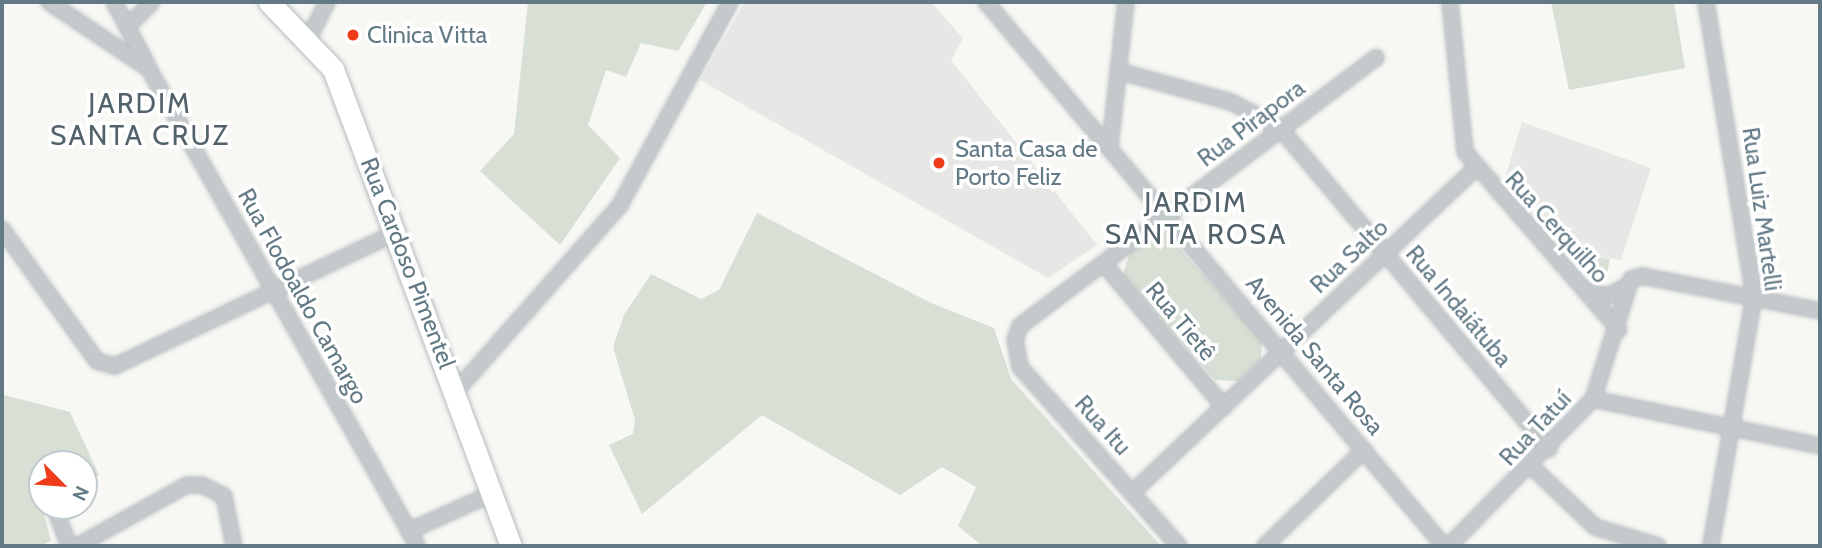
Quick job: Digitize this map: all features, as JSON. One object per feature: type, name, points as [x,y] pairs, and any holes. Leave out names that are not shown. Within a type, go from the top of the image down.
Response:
[{"type":"street","name":"Rua Flodoaldo Camargo","points":[[49,2],[149,69]]},
{"type":"street","name":"Rua Flodoaldo Camargo","points":[[114,2],[417,545]]},
{"type":"street","points":[[127,27],[152,2]]},
{"type":"street","name":"Rua Cardoso Pimentel","points":[[269,2],[333,69],[458,389],[511,546]]},
{"type":"street","points":[[307,42],[327,2]]},
{"type":"street","points":[[458,389],[620,205],[730,2]]},
{"type":"street","name":"Avenida Santa Rosa","points":[[986,2],[1169,214],[1447,546]]},
{"type":"street","points":[[1110,146],[1126,2]]},
{"type":"street","name":"Rua Cerquilho","points":[[1450,2],[1465,152],[1474,169],[1619,330]]},
{"type":"street","name":"Rua Luiz Martelli","points":[[1706,2],[1754,296],[1711,546]]},
{"type":"street","name":"Rua Pirapora","points":[[1020,326],[1376,58]]},
{"type":"street","points":[[1118,71],[1231,102],[1280,128]]},
{"type":"street","name":"Rua Indaiátuba","points":[[1280,128],[1549,449]]},
{"type":"street","name":"Rua Salto","points":[[1133,492],[1474,169]]},
{"type":"street","points":[[2,229],[97,360],[115,366],[395,233]]},
{"type":"street","name":"Rua Tietê","points":[[1104,264],[1224,407]]},
{"type":"street","points":[[1583,290],[1608,296],[1629,283],[1754,296],[1820,311]]},
{"type":"street","name":"Rua Tatuí","points":[[1447,546],[1549,449],[1593,399],[1619,330],[1629,283]]},
{"type":"street","name":"Rua Itu","points":[[1020,326],[1015,340],[1020,367],[1180,546]]},
{"type":"street","points":[[1593,399],[1820,446]]},
{"type":"street","points":[[1265,546],[1364,450]]},
{"type":"street","points":[[1531,466],[1595,527],[1658,546]]},
{"type":"street","points":[[78,546],[187,485],[214,489],[229,509],[234,546]]},
{"type":"street","points":[[410,531],[493,493]]},
{"type":"street","points":[[59,520],[69,546]]},
{"type":"shaded area","points":[[528,2],[707,2],[678,51],[641,43],[626,77],[606,70],[588,125],[620,158],[560,245],[480,171],[514,134]]},
{"type":"shaded area","name":"Santa Casa de Porto Feliz","points":[[745,2],[931,2],[963,38],[951,60],[1097,245],[1048,278],[700,80]]},
{"type":"shaded area","points":[[1551,2],[1674,2],[1685,68],[1569,90]]},
{"type":"shaded area","points":[[1522,122],[1651,168],[1621,260],[1569,252],[1506,175]]},
{"type":"shaded area","points":[[757,213],[931,303],[994,328],[1011,379],[1161,546],[982,546],[958,526],[976,487],[942,467],[900,495],[762,415],[642,514],[609,445],[633,434],[635,420],[613,347],[624,315],[651,274],[701,299],[719,290]]},
{"type":"shaded area","points":[[1165,232],[1262,340],[1261,359],[1238,381],[1215,380],[1123,275],[1131,248]]},
{"type":"shaded area","points":[[1569,252],[1610,259],[1607,273],[1588,275]]},
{"type":"shaded area","points":[[2,389],[4,395],[70,412],[87,450],[28,450],[28,520],[46,520],[51,541],[40,546],[2,546]]},
{"type":"place","name":"Clinica Vitta","points":[[353,35]]},
{"type":"place","name":"Santa Casa de Porto Feliz","points":[[939,163]]},
{"type":"district","name":"JARDIM SANTA CRUZ","points":[[140,119]]},
{"type":"district","name":"JARDIM SANTA ROSA","points":[[1196,218]]}]
